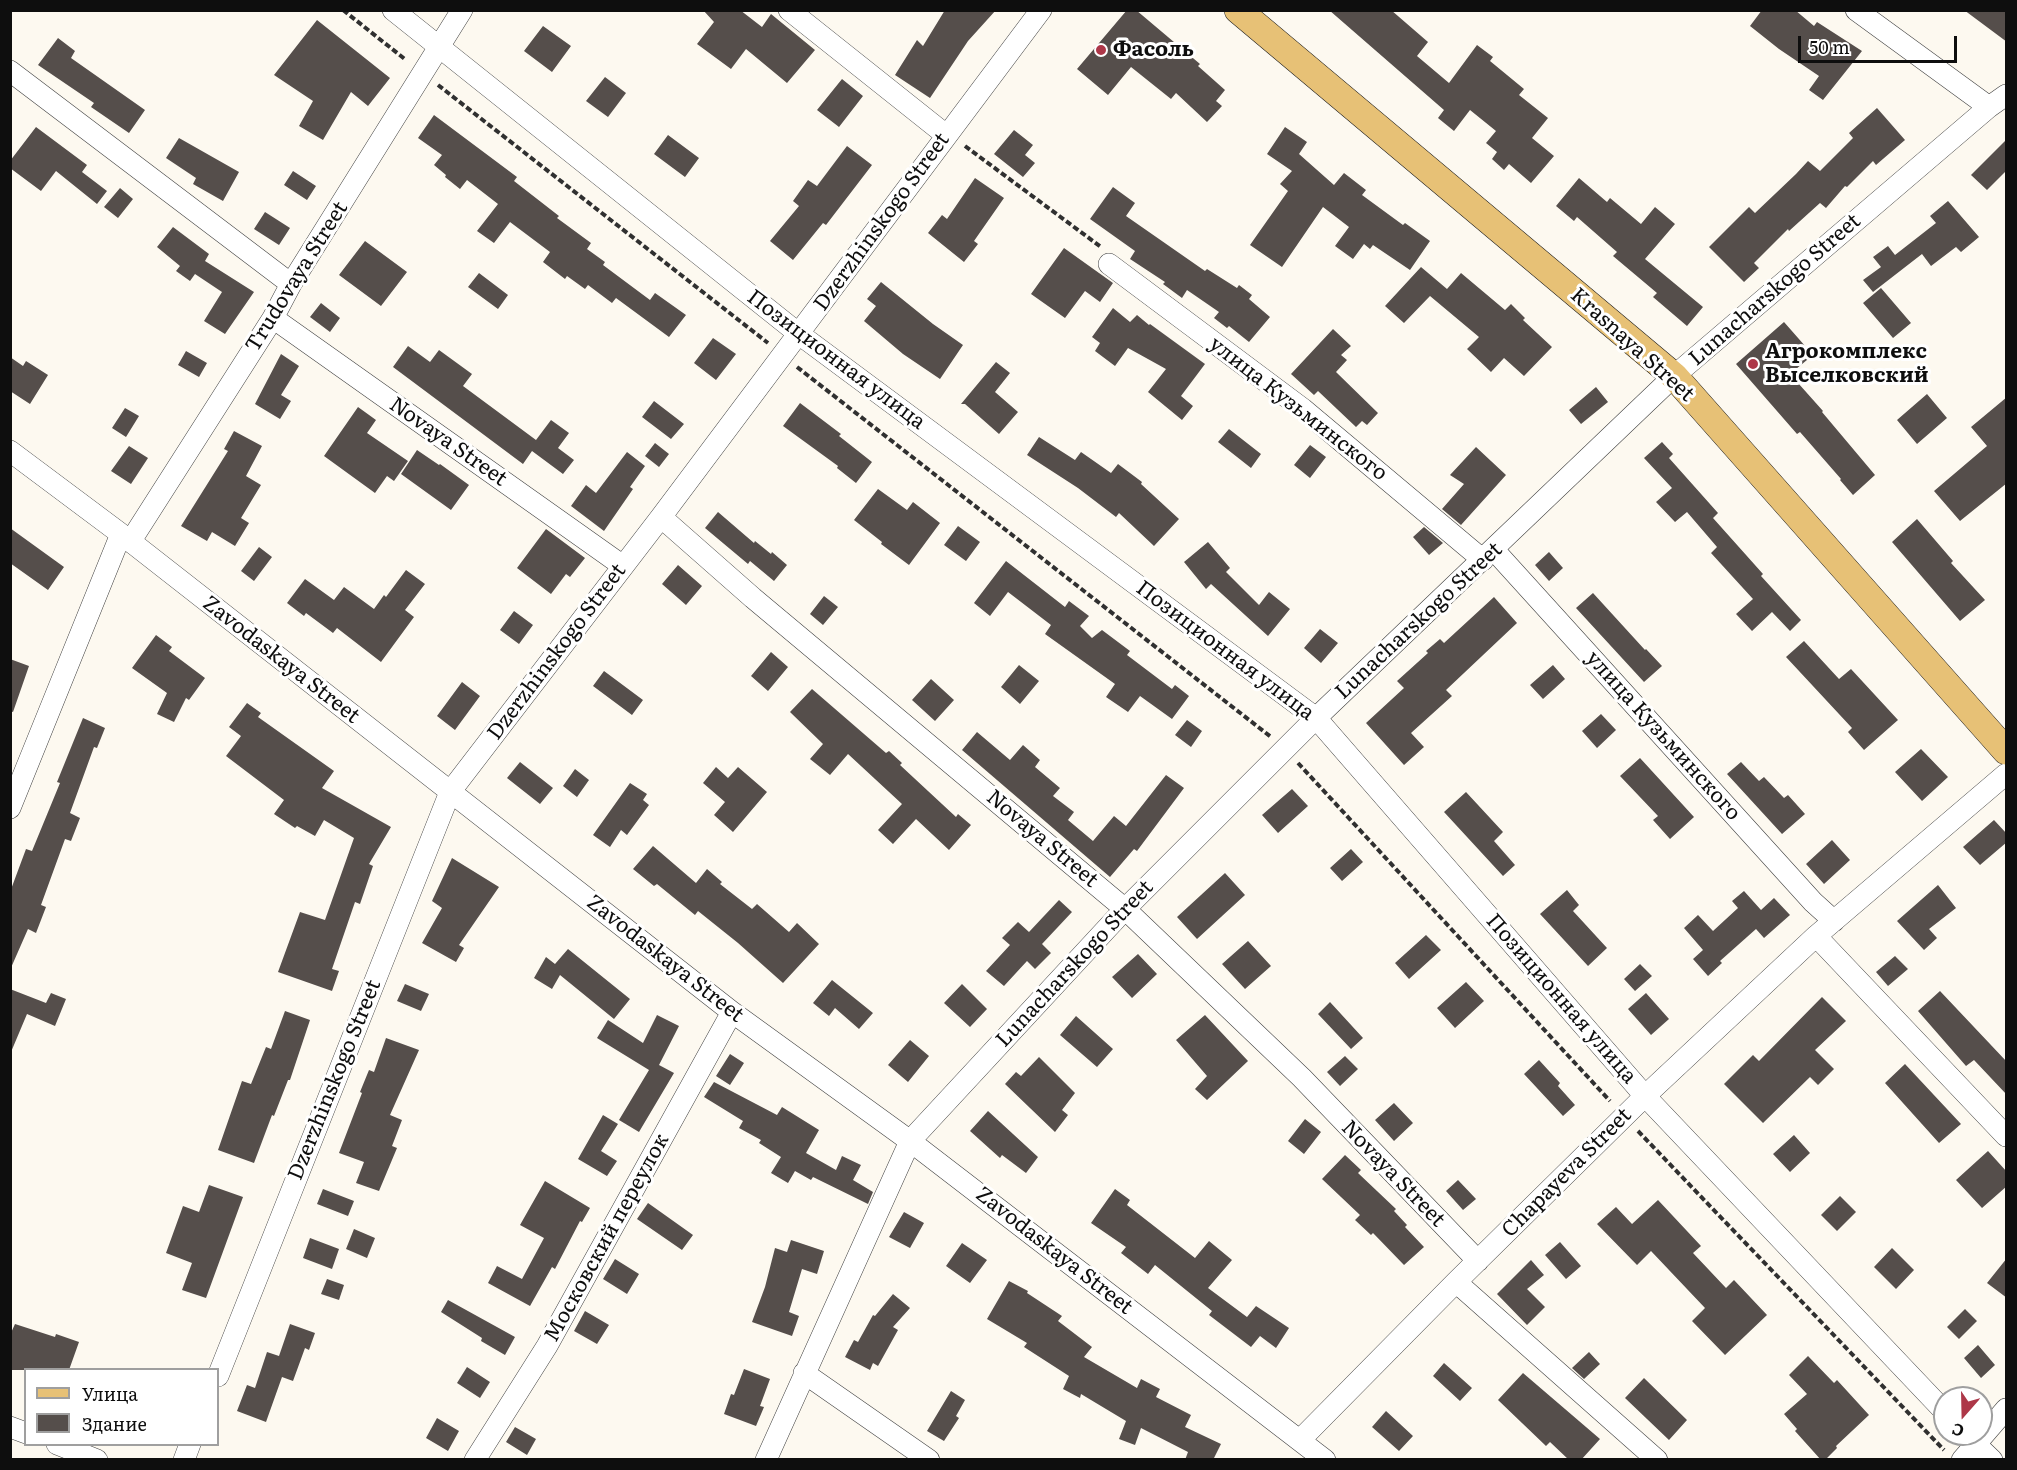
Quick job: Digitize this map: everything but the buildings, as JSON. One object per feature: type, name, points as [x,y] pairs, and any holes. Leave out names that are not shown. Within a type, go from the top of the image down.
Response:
[{"type":"main road","name":"Krasnaya Street","points":[[1238,10],[1674,376],[2007,751]]},
{"type":"street","name":"Позиционная улица","points":[[393,10],[799,334],[1316,718],[1645,1096],[1933,1399]]},
{"type":"street","name":"Trudovaya Street","points":[[10,808],[125,538],[273,318],[291,285],[462,10]]},
{"type":"street","points":[[789,10],[947,134]]},
{"type":"street","name":"Dzerzhinskogo Street","points":[[219,1373],[450,792],[783,356],[1041,10]]},
{"type":"street","points":[[1856,10],[1989,107]]},
{"type":"street","points":[[10,71],[291,285]]},
{"type":"street","name":"Lunacharskogo Street","points":[[766,1460],[910,1141],[1125,909],[1285,748],[1674,376],[1989,107],[2007,95]]},
{"type":"street","name":"улица Кузьминского","points":[[1109,264],[1303,409],[1488,555],[1805,894],[1834,921]]},
{"type":"street","name":"Novaya Street","points":[[273,318],[623,566]]},
{"type":"street","name":"Zavodaskaya Street","points":[[10,451],[125,538],[732,1012],[910,1141],[1325,1460]]},
{"type":"street","name":"Novaya Street","points":[[661,517],[762,606],[1125,909],[1302,1078],[1478,1261]]},
{"type":"street","name":"Chapayeva Street","points":[[1300,1440],[1645,1096],[1816,936],[2007,774]]},
{"type":"street","points":[[1816,936],[2007,1136]]},
{"type":"street","name":"Московский переулок","points":[[475,1460],[547,1346],[732,1012]]},
{"type":"street","points":[[1456,1282],[1657,1460]]},
{"type":"street","points":[[804,1373],[929,1460]]},
{"type":"street","points":[[1992,1460],[1962,1447],[2007,1409]]},
{"type":"street","points":[[62,1446],[97,1460]]},
{"type":"path","points":[[343,10],[1285,748],[1624,1116],[1962,1447]]},
{"type":"path","points":[[947,134],[1107,252],[1109,264]]},
{"type":"place","name":"Фасоль","points":[[1101,50]]},
{"type":"place","name":"Агрокомплекс Выселковский","points":[[1753,364]]}]
